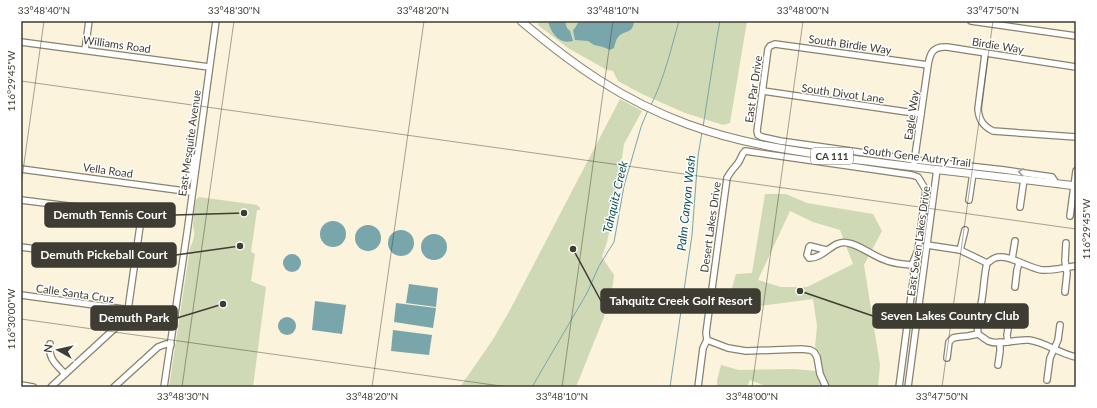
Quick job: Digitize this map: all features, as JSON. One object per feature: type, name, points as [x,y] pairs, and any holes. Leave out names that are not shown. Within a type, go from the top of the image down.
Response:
[{"type":"main road","name":"South Gene Autry Trail","points":[[521,21],[559,53],[621,94],[686,124],[727,137],[783,150],[914,164],[938,169],[1075,185]]},
{"type":"street","points":[[85,50],[89,21]]},
{"type":"street","name":"East Mesquite Avenue","points":[[164,387],[216,21]]},
{"type":"street","points":[[972,21],[1076,36]]},
{"type":"street","name":"Williams Road","points":[[21,42],[209,67]]},
{"type":"street","name":"South Birdie Way","points":[[770,46],[775,44],[928,66]]},
{"type":"street","name":"East Par Drive","points":[[758,135],[768,49],[770,46]]},
{"type":"street","name":"Birdie Way","points":[[928,66],[930,56],[933,51],[940,47],[1076,67]]},
{"type":"street","points":[[985,54],[978,109],[981,122],[987,128],[993,131],[1076,137]]},
{"type":"street","name":"Eagle Way","points":[[914,164],[928,66]]},
{"type":"street","name":"South Divot Lane","points":[[763,91],[921,114]]},
{"type":"street","name":"South Gene Autry Trail","points":[[758,135],[780,141],[914,164],[1004,170],[1052,177],[1056,183]]},
{"type":"street","points":[[182,191],[186,186],[198,151]]},
{"type":"street","name":"Desert Lakes Drive","points":[[698,387],[703,348],[707,340],[706,333],[727,178],[745,151],[918,177],[926,190],[918,250],[912,264],[914,274],[899,387]]},
{"type":"street","name":"Vella Road","points":[[21,169],[192,192]]},
{"type":"street","name":"East Seven Lakes Drive","points":[[908,387],[938,169]]},
{"type":"street","points":[[1070,216],[1076,171]]},
{"type":"street","points":[[969,200],[973,173]]},
{"type":"street","points":[[1020,207],[1024,179]]},
{"type":"street","points":[[21,200],[132,214],[140,218],[126,318],[51,387]]},
{"type":"street","points":[[960,250],[965,230]]},
{"type":"street","points":[[1012,260],[1015,241]]},
{"type":"street","points":[[826,250],[841,242],[849,243],[892,263],[912,264]]},
{"type":"street","points":[[1065,292],[1067,273],[1064,256],[1066,242]]},
{"type":"street","points":[[927,245],[960,250],[987,263]]},
{"type":"street","points":[[21,247],[134,262]]},
{"type":"street","points":[[978,334],[977,320],[983,297],[984,274],[987,263],[994,258],[1002,257],[1042,270],[1076,266]]},
{"type":"street","points":[[1015,287],[1019,263]]},
{"type":"street","name":"Calle Santa Cruz","points":[[21,295],[175,316]]},
{"type":"street","points":[[1008,342],[1007,335],[1010,318]]},
{"type":"street","points":[[1047,380],[1050,358],[1058,340],[1060,325]]},
{"type":"street","points":[[947,358],[949,342],[953,338],[978,334],[988,341],[993,342],[1030,340],[1076,357]]},
{"type":"street","points":[[707,340],[728,348],[746,351],[810,350],[814,352],[817,357],[820,374],[826,387]]},
{"type":"street","points":[[998,365],[1000,342]]},
{"type":"street","points":[[50,344],[49,352],[52,359],[65,374]]},
{"type":"street","points":[[114,387],[158,347],[170,344]]},
{"type":"street","points":[[21,385],[33,387]]},
{"type":"green space","points":[[539,21],[747,21],[730,123],[723,125],[685,113],[642,94],[618,81],[613,71],[607,70],[568,48],[538,25]]},
{"type":"green space","points":[[620,99],[642,111],[624,144],[616,201],[607,242],[602,257],[614,275],[613,284],[604,317],[576,387],[460,387],[492,341],[510,310]]},
{"type":"green space","points":[[765,194],[786,194],[807,203],[873,214],[882,231],[864,265],[880,365],[878,387],[768,387],[750,380],[747,387],[717,387],[717,380],[721,365],[739,370],[795,369],[816,371],[820,353],[815,347],[817,326],[813,299],[732,309],[730,295],[736,274],[752,273]],"holes":[[[790,211],[813,222],[840,230],[853,264],[807,287],[781,287],[758,280]]]},
{"type":"green space","points":[[199,197],[257,205],[260,208],[260,210],[257,210],[251,252],[255,254],[251,281],[266,287],[253,387],[169,387],[190,248],[194,235],[194,208],[196,200]]},
{"type":"water","points":[[548,21],[565,21],[573,41],[568,42],[560,40],[556,37],[551,30]]},
{"type":"water","points":[[579,21],[634,21],[632,28],[619,36],[616,40],[614,48],[610,50],[594,45],[588,41],[575,40],[573,30]]},
{"type":"water","points":[[333,221],[342,225],[346,234],[342,243],[333,247],[324,243],[320,234],[324,225]]},
{"type":"water","points":[[368,225],[377,229],[381,238],[377,247],[368,251],[359,247],[355,238],[359,229]]},
{"type":"water","points":[[401,230],[410,234],[414,243],[410,252],[401,256],[392,252],[388,243],[392,234]]},
{"type":"water","points":[[434,234],[443,238],[447,247],[443,256],[434,260],[425,256],[421,247],[425,238]]},
{"type":"water","points":[[292,254],[298,257],[301,263],[298,269],[292,272],[286,269],[283,263],[286,257]]},
{"type":"water","points":[[409,284],[438,288],[436,307],[406,303]]},
{"type":"water","points":[[315,301],[346,305],[342,334],[312,330]]},
{"type":"water","points":[[396,303],[436,308],[433,328],[394,322]]},
{"type":"water","points":[[287,317],[293,320],[296,326],[293,332],[287,335],[281,332],[278,326],[281,320]]},
{"type":"water","points":[[393,330],[432,335],[429,355],[391,351]]},
{"type":"waterway","name":"Tahquitz Creek","points":[[651,105],[656,95],[679,21]]},
{"type":"waterway","name":"Palm Canyon Wash","points":[[703,127],[720,21]]},
{"type":"waterway","name":"Tahquitz Creek","points":[[532,387],[587,293],[599,266],[614,242],[624,186],[641,127],[648,110]]},
{"type":"waterway","name":"Palm Canyon Wash","points":[[670,387],[692,235],[698,156],[702,132]]},
{"type":"place","name":"Demuth Tennis Court","points":[[244,213]]},
{"type":"place","name":"Demuth Pickeball Court","points":[[240,246]]},
{"type":"place","name":"Tahquitz Creek Golf Resort","points":[[573,249]]},
{"type":"place","name":"Seven Lakes Country Club","points":[[800,291]]},
{"type":"place","name":"Demuth Park","points":[[223,304]]}]
